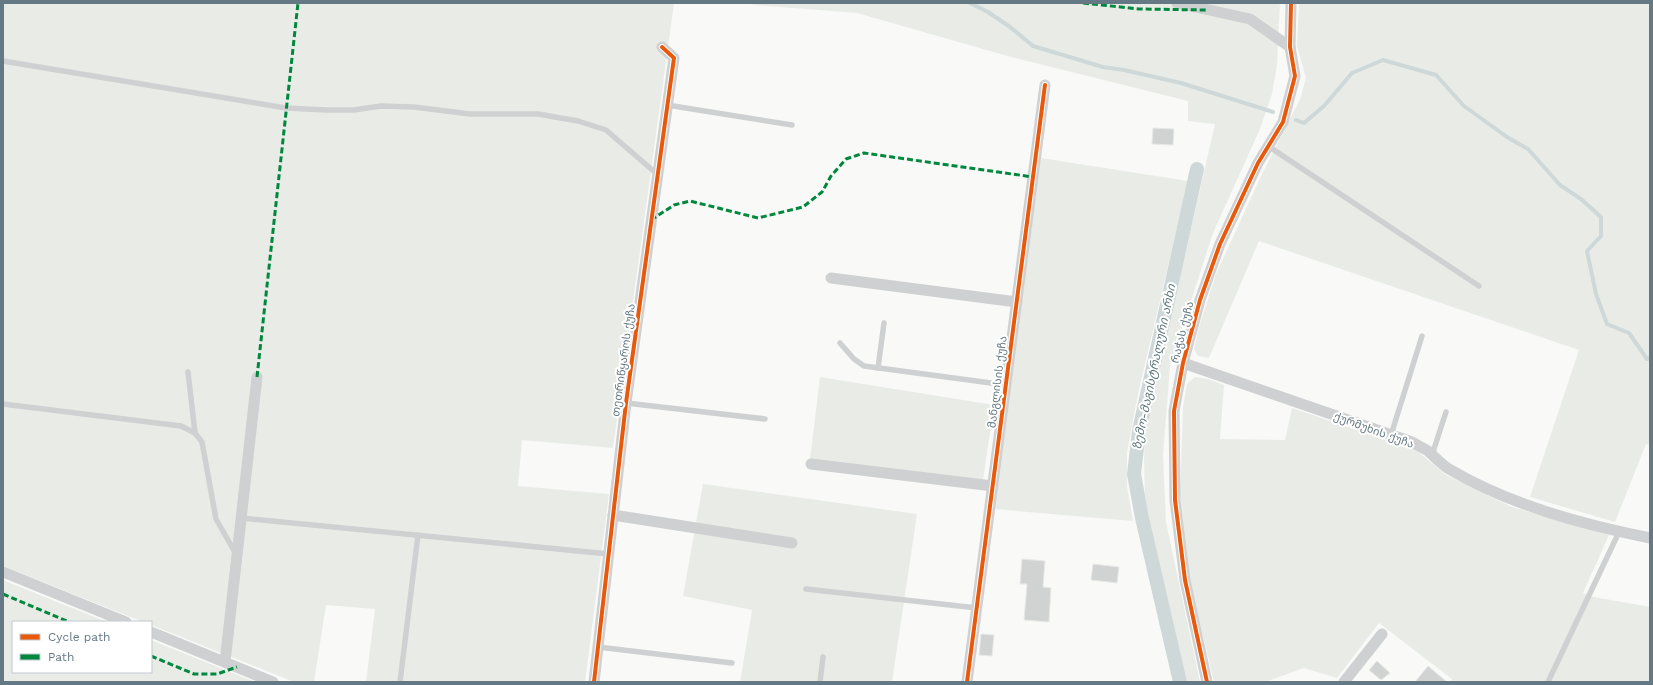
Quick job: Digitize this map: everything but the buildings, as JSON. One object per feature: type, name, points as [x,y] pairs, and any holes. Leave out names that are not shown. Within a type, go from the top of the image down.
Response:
[{"type":"street","points":[[1177,3],[1250,19],[1290,47]]},
{"type":"street","name":"რაჭას ქუჩა","points":[[1207,682],[1185,580],[1175,500],[1174,411],[1183,364],[1200,300],[1220,244],[1258,163],[1283,122],[1295,76],[1290,47],[1291,3]]},
{"type":"street","name":"თეთრიწყაროს ქუჩა","points":[[594,682],[626,403],[674,58],[662,47]]},
{"type":"street","name":"მანგლისის ქუჩა","points":[[967,682],[1045,85]]},
{"type":"street","points":[[831,278],[1017,302]]},
{"type":"street","name":"ქურმუხის ქუჩა","points":[[1183,364],[1412,442],[1448,468],[1484,487],[1524,504],[1573,520],[1619,532],[1650,538]]},
{"type":"street","points":[[225,662],[257,377]]},
{"type":"street","points":[[811,464],[993,486]]},
{"type":"street","points":[[613,515],[792,543]]},
{"type":"street","points":[[3,572],[124,621]]},
{"type":"street","points":[[152,632],[273,682]]},
{"type":"street","points":[[1344,682],[1382,634]]},
{"type":"lane","points":[[3,61],[286,108],[354,110],[381,106],[470,114],[538,114],[578,120],[606,130],[658,174]]},
{"type":"lane","points":[[667,105],[792,125]]},
{"type":"lane","points":[[1268,146],[1479,286]]},
{"type":"lane","points":[[878,368],[884,323]]},
{"type":"lane","points":[[1391,435],[1422,336]]},
{"type":"lane","points":[[840,343],[854,359],[864,366],[1006,385]]},
{"type":"lane","points":[[188,372],[195,433]]},
{"type":"lane","points":[[626,403],[765,419]]},
{"type":"lane","points":[[3,404],[181,426],[195,433],[202,442],[216,519],[237,556]]},
{"type":"lane","points":[[1432,455],[1446,412]]},
{"type":"lane","points":[[241,518],[609,554]]},
{"type":"lane","points":[[1548,682],[1619,532]]},
{"type":"lane","points":[[400,682],[418,535]]},
{"type":"lane","points":[[806,588],[977,608]]},
{"type":"lane","points":[[598,647],[732,663]]},
{"type":"lane","points":[[820,682],[823,657]]},
{"type":"shaded area","points":[[3,3],[674,3],[613,448],[522,440],[518,486],[609,494],[585,682],[366,682],[375,609],[326,605],[314,682],[294,682],[152,625],[152,621],[140,621],[3,566]]},
{"type":"shaded area","points":[[743,3],[1280,3],[1277,65],[1272,94],[1260,129],[1213,233],[1170,366],[1163,455],[1166,522],[1200,682],[1187,682],[1150,524],[1145,495],[1144,459],[1145,429],[1215,124],[1188,121],[1188,101],[1011,57],[857,13]]},
{"type":"shaded area","points":[[1299,3],[1650,3],[1650,445],[1646,444],[1615,522],[1530,497],[1579,350],[1259,241],[1209,358],[1198,356],[1194,349],[1200,324],[1216,274],[1261,176],[1300,99],[1306,78],[1297,46]]},
{"type":"shaded area","points":[[1041,158],[1188,181],[1138,394],[1127,452],[1127,486],[1133,521],[994,509]]},
{"type":"shaded area","points":[[820,377],[994,405],[982,487],[810,460]]},
{"type":"shaded area","points":[[1195,377],[1208,379],[1224,385],[1220,439],[1285,440],[1292,408],[1416,450],[1446,475],[1512,507],[1609,535],[1583,593],[1594,597],[1650,607],[1650,682],[1450,682],[1452,679],[1379,623],[1337,678],[1304,668],[1265,682],[1214,682],[1191,585],[1180,492],[1183,407],[1187,384]]},
{"type":"shaded area","points":[[703,484],[917,514],[892,682],[740,682],[752,610],[683,596]]},
{"type":"shaded area","points":[[3,580],[105,621],[12,621],[12,673],[152,673],[152,640],[255,682],[3,682]]},
{"type":"waterway","points":[[970,3],[988,12],[1010,27],[1033,46],[1103,67],[1124,70],[1181,83],[1273,112]]},
{"type":"waterway","points":[[1296,120],[1304,123],[1324,106],[1352,73],[1383,60],[1436,75],[1464,106],[1507,137],[1528,149],[1560,185],[1581,199],[1601,217],[1601,236],[1587,251],[1596,294],[1607,324],[1629,333],[1647,359],[1650,358]]},
{"type":"waterway","name":"ზემო-მაგისტრალური არხი","points":[[1180,682],[1142,518],[1134,474],[1139,431],[1197,169]]},
{"type":"marked path","points":[[257,377],[298,3]]},
{"type":"marked path","points":[[1083,3],[1139,9],[1207,10]]},
{"type":"marked path","points":[[651,220],[674,205],[690,201],[758,218],[803,207],[822,192],[831,176],[846,159],[864,153],[1033,177]]},
{"type":"marked path","points":[[3,594],[67,621]]},
{"type":"marked path","points":[[152,656],[194,674],[217,674],[237,667]]},
{"type":"cycle path","points":[[1207,682],[1185,580],[1175,500],[1174,411],[1183,363],[1200,300],[1220,244],[1258,163],[1283,122],[1295,76],[1290,47],[1291,3]]},
{"type":"cycle path","points":[[594,682],[626,403],[674,58],[662,47]]},
{"type":"cycle path","points":[[967,682],[1045,85]]}]
